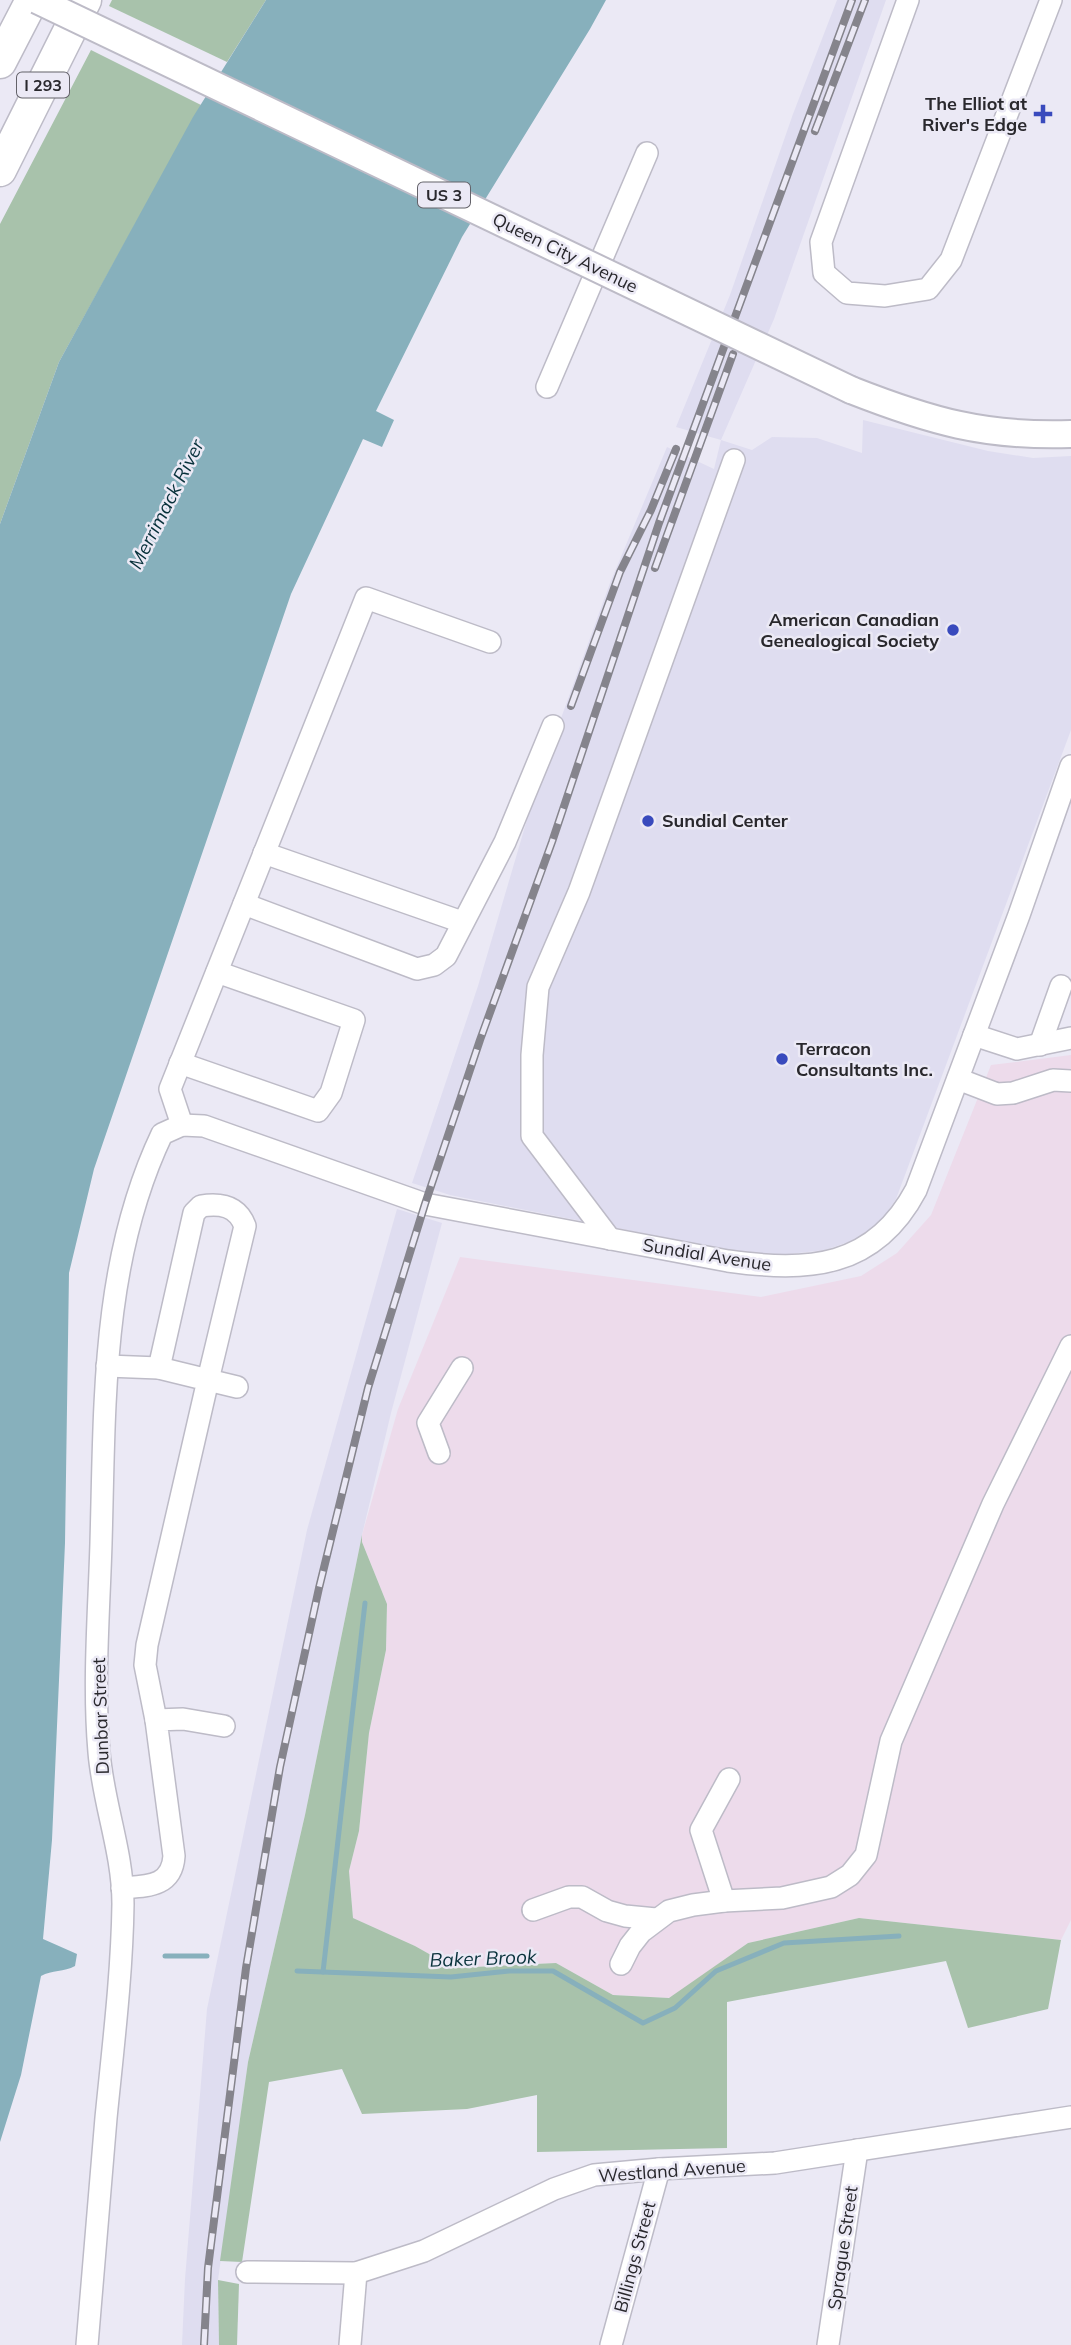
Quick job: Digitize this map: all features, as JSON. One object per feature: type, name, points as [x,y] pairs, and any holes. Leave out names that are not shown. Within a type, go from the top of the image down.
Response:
[{"type":"highway","name":"I 293","points":[[0,62],[34,0]]},
{"type":"highway","name":"I 293","points":[[0,170],[85,0]]},
{"type":"main road","name":"Queen City Avenue","points":[[34,0],[851,390],[899,409],[971,429],[1009,433],[1071,433]]},
{"type":"street","points":[[908,0],[821,242],[824,273],[847,293],[885,296],[928,289],[951,260],[1051,0]]},
{"type":"street","points":[[547,387],[647,153]]},
{"type":"street","points":[[610,1239],[532,1136],[532,1055],[538,987],[579,891],[734,460]]},
{"type":"street","points":[[183,1125],[170,1089],[366,598],[490,642]]},
{"type":"street","points":[[244,904],[417,969],[434,965],[446,956],[462,922],[484,887],[553,726]]},
{"type":"street","name":"Sundial Avenue","points":[[162,1133],[183,1125],[204,1126],[425,1204],[771,1267],[814,1264],[856,1252],[876,1241],[892,1227],[906,1209],[924,1170],[1071,766]]},
{"type":"street","points":[[264,853],[462,922]]},
{"type":"street","points":[[180,1063],[318,1111],[331,1093],[354,1020],[217,972]]},
{"type":"street","points":[[1040,1045],[1061,986]]},
{"type":"street","points":[[974,1035],[1017,1049],[1071,1038]]},
{"type":"street","points":[[958,1079],[997,1094],[1013,1093],[1054,1080],[1071,1081]]},
{"type":"street","name":"Dunbar Street","points":[[87,2345],[120,1967],[122,1888],[102,1774],[98,1731],[97,1666],[107,1366],[117,1276],[125,1235],[150,1158],[162,1133]]},
{"type":"street","points":[[122,1888],[162,1881],[173,1869],[174,1856],[156,1720],[145,1665],[147,1645],[245,1226],[242,1216],[232,1208],[216,1204],[201,1206],[194,1213],[159,1368]]},
{"type":"street","points":[[621,1964],[641,1932],[669,1911],[724,1901],[782,1898],[831,1887],[850,1875],[866,1855],[894,1734],[993,1504],[1071,1346]]},
{"type":"street","points":[[107,1366],[159,1368],[237,1387]]},
{"type":"street","points":[[439,1452],[429,1423],[462,1368]]},
{"type":"street","points":[[156,1720],[183,1718],[224,1726]]},
{"type":"street","points":[[724,1901],[701,1830],[729,1779]]},
{"type":"street","points":[[533,1910],[569,1898],[582,1898],[607,1911],[656,1919]]},
{"type":"street","name":"Westland Avenue","points":[[247,2272],[356,2273],[424,2251],[554,2189],[615,2172],[764,2164],[1071,2117]]},
{"type":"street","name":"Sprague Street","points":[[828,2345],[857,2150]]},
{"type":"street","name":"Billings Street","points":[[611,2345],[659,2169]]},
{"type":"street","points":[[350,2345],[356,2273]]},
{"type":"shaded area","points":[[837,0],[886,0],[774,319],[721,440],[676,427],[730,295],[793,114]]},
{"type":"shaded area","name":"Sundial Center","points":[[863,420],[988,451],[1033,458],[1071,456],[1071,730],[896,1199],[881,1222],[854,1240],[825,1250],[763,1257],[450,1195],[412,1183],[478,986],[539,779],[610,583],[667,447],[714,469],[721,440],[752,450],[772,437],[817,438],[862,453]]},
{"type":"shaded area","points":[[1071,1055],[1071,1920],[1061,1940],[859,1918],[748,1943],[670,1998],[613,1995],[556,1963],[454,1968],[415,1946],[353,1918],[349,1871],[359,1831],[369,1733],[386,1650],[387,1604],[362,1542],[362,1535],[398,1409],[460,1257],[761,1297],[861,1276],[897,1253],[931,1215],[991,1065]]},
{"type":"shaded area","points":[[397,1209],[442,1223],[391,1413],[362,1535],[305,1815],[248,2062],[218,2280],[219,2345],[182,2345],[207,2009],[307,1530]]},
{"type":"green space","points":[[112,0],[266,0],[227,62],[109,6]]},
{"type":"green space","points":[[91,50],[201,105],[59,362],[0,524],[0,224]]},
{"type":"green space","points":[[362,1535],[362,1542],[387,1604],[386,1650],[369,1733],[359,1831],[349,1871],[353,1918],[415,1946],[454,1968],[556,1963],[613,1995],[669,1998],[748,1943],[859,1918],[1061,1940],[1048,2009],[968,2028],[946,1961],[727,2002],[727,2148],[537,2152],[537,2095],[467,2109],[362,2114],[342,2069],[269,2082],[242,2262],[220,2261],[248,2062],[305,1815]]},
{"type":"green space","points":[[218,2280],[239,2284],[237,2345],[219,2345]]},
{"type":"water","name":"Merrimack River","points":[[266,0],[606,0],[462,237],[376,411],[394,420],[382,447],[363,439],[291,594],[94,1169],[69,1273],[65,1543],[52,1840],[43,1939],[77,1954],[75,1966],[41,1976],[21,2075],[0,2142],[0,524],[59,362],[193,117]]},
{"type":"waterway","name":"Baker Brook","points":[[323,1972],[365,1603]]},
{"type":"waterway","name":"Baker Brook","points":[[297,1971],[451,1977],[509,1971],[553,1971],[643,2023],[675,2008],[716,1971],[784,1943],[899,1936]]},
{"type":"waterway","name":"Baker Brook","points":[[165,1956],[207,1956]]},
{"type":"railway","points":[[204,2345],[208,2268],[246,1968],[280,1767],[319,1588],[368,1388],[425,1204],[480,1040],[552,842],[659,523],[852,0]]},
{"type":"railway","points":[[815,131],[865,0]]},
{"type":"railway","points":[[655,568],[733,354]]},
{"type":"railway","points":[[571,706],[620,572],[651,510],[676,449]]},
{"type":"place","name":"The Elliot at River's Edge","points":[[1043,114]]},
{"type":"place","name":"American Canadian Genealogical Society","points":[[953,630]]},
{"type":"place","name":"Sundial Center","points":[[648,821]]},
{"type":"place","name":"Terracon Consultants Inc.","points":[[782,1059]]}]
